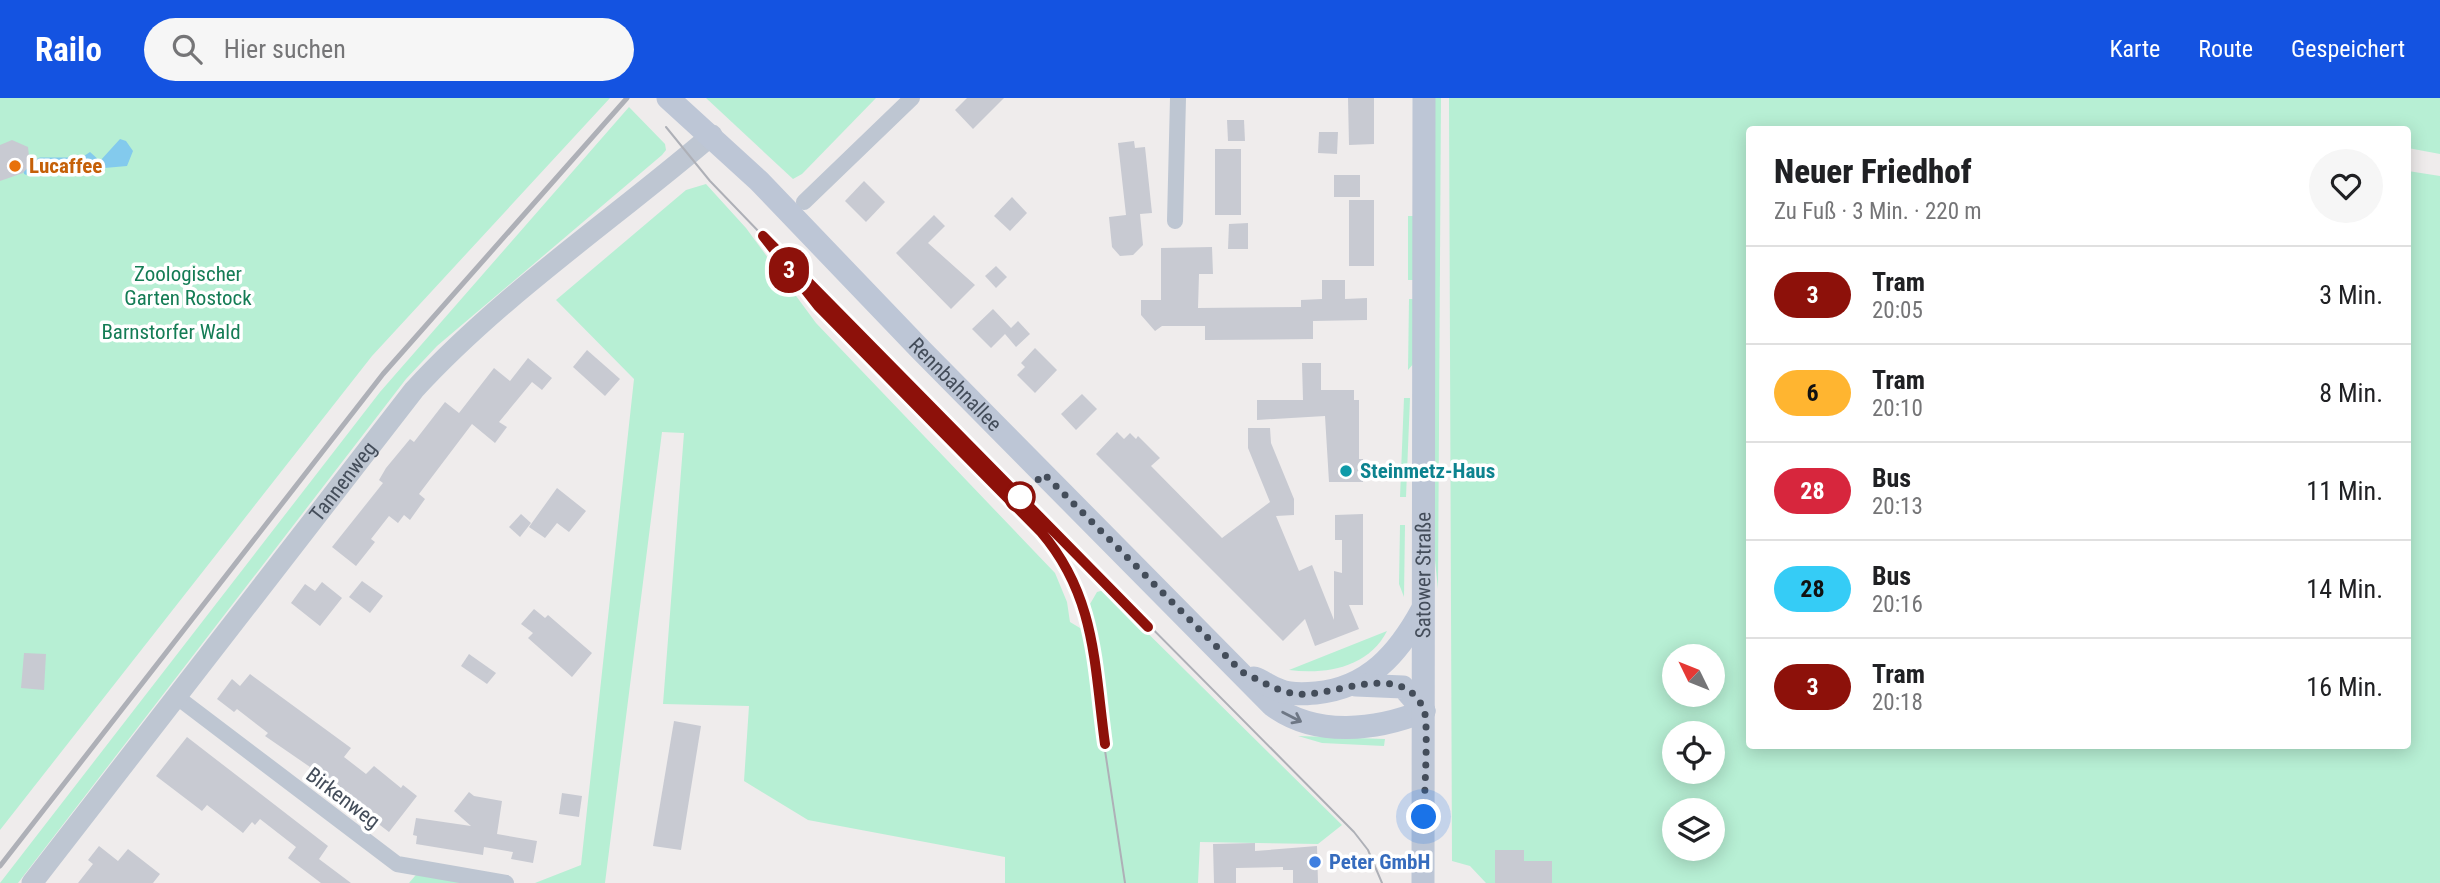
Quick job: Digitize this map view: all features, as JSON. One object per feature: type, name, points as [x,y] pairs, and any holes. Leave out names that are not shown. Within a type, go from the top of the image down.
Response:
[{"type":"main road","name":"Satower Straße","points":[[1423,883],[1424,98]]},
{"type":"main road","name":"Rennbahnallee","points":[[675,105],[712,135],[1272,705],[1301,723],[1322,727],[1381,725],[1424,711],[1403,687],[1353,685],[1298,694],[1279,691],[1242,672]]},
{"type":"main road","name":"Rennbahnallee","points":[[1353,685],[1376,672],[1393,654],[1422,610]]},
{"type":"street","points":[[804,202],[912,98]]},
{"type":"street","points":[[1175,221],[1178,98]]},
{"type":"street","name":"Tannenweg","points":[[32,883],[414,390],[440,362],[712,135]]},
{"type":"street","name":"Birkenweg","points":[[177,697],[397,864],[506,883]]},
{"type":"green space","name":"Barnstorfer Wald","points":[[0,98],[610,98],[372,356],[0,830]]},
{"type":"green space","points":[[706,98],[876,98],[802,174],[793,179]]},
{"type":"green space","points":[[1435,98],[1441,98],[1438,589],[1432,532]]},
{"type":"green space","points":[[1449,98],[2440,98],[2440,154],[2411,149],[2411,126],[1746,126],[1746,749],[2411,749],[2411,171],[2440,176],[2440,883],[1486,883],[1470,866],[1452,861]]},
{"type":"green space","points":[[629,107],[665,144],[666,150],[662,155],[437,346],[406,379],[18,883],[0,883],[380,392]]},
{"type":"green space","points":[[706,184],[746,228],[816,323],[1055,573],[1067,602],[1070,622],[1080,628],[1094,627],[1090,604],[1097,592],[1104,590],[1342,825],[1318,844],[1200,842],[1198,883],[1005,883],[1005,857],[808,820],[744,781],[749,706],[663,704],[684,433],[662,432],[605,883],[535,883],[581,865],[634,379],[556,300],[686,190]]},
{"type":"green space","points":[[1408,216],[1414,216],[1414,280],[1408,280]]},
{"type":"green space","points":[[1409,299],[1415,299],[1414,363],[1408,370]]},
{"type":"green space","points":[[1404,398],[1410,398],[1406,497],[1400,497]]},
{"type":"green space","points":[[1400,525],[1405,525],[1404,597],[1399,584]]},
{"type":"green space","points":[[1387,631],[1369,653],[1345,666],[1317,671],[1289,670]]},
{"type":"green space","points":[[1298,736],[1385,739],[1384,746],[1322,743]]},
{"type":"green space","points":[[421,869],[506,883],[409,883]]},
{"type":"water","points":[[120,139],[126,141],[133,151],[127,166],[82,170],[78,160],[90,152],[100,161]]},
{"type":"building","points":[[967,98],[1004,98],[973,129],[955,110]]},
{"type":"building","points":[[1348,98],[1374,98],[1374,144],[1349,145]]},
{"type":"building","points":[[1227,120],[1244,120],[1245,141],[1228,141]]},
{"type":"building","points":[[1319,132],[1338,132],[1337,154],[1318,153]]},
{"type":"building","name":"Lucaffee","points":[[12,140],[28,147],[30,165],[23,173],[0,181],[0,145]]},
{"type":"building","points":[[1134,141],[1135,148],[1145,147],[1152,213],[1140,214],[1143,245],[1133,255],[1120,256],[1112,247],[1109,217],[1126,215],[1118,143]]},
{"type":"building","points":[[1215,149],[1241,149],[1241,215],[1215,215]]},
{"type":"building","points":[[1334,175],[1360,175],[1360,197],[1334,197]]},
{"type":"building","points":[[864,181],[885,202],[866,222],[845,201]]},
{"type":"building","points":[[1012,197],[1027,213],[1010,231],[994,216]]},
{"type":"building","points":[[1349,200],[1374,200],[1374,266],[1349,266]]},
{"type":"building","points":[[934,215],[945,226],[928,243],[975,285],[951,309],[896,253]]},
{"type":"building","points":[[1248,223],[1248,249],[1228,249],[1229,224]]},
{"type":"building","points":[[1212,247],[1213,274],[1199,274],[1198,308],[1301,307],[1301,300],[1322,299],[1322,280],[1345,280],[1345,299],[1367,298],[1367,320],[1313,321],[1313,339],[1205,340],[1205,326],[1162,326],[1155,331],[1141,315],[1141,300],[1161,300],[1161,248]]},
{"type":"building","points":[[996,266],[1007,277],[996,288],[985,276]]},
{"type":"building","points":[[993,309],[1011,328],[1018,321],[1030,334],[1016,347],[1005,334],[991,348],[972,329]]},
{"type":"building","points":[[1035,348],[1057,370],[1035,393],[1017,375],[1025,367],[1021,363]]},
{"type":"building","points":[[587,350],[620,379],[605,396],[573,367]]},
{"type":"building","points":[[528,358],[552,378],[542,390],[532,382],[499,422],[507,427],[495,443],[472,424],[419,494],[425,499],[410,520],[404,515],[398,523],[389,516],[371,539],[375,542],[356,566],[332,547],[383,483],[379,480],[386,468],[410,439],[414,442],[445,402],[459,413],[494,368],[510,381]]},
{"type":"building","points":[[1302,363],[1321,363],[1321,390],[1354,390],[1354,400],[1359,400],[1359,459],[1363,459],[1363,482],[1329,482],[1325,416],[1257,420],[1257,400],[1303,400]]},
{"type":"building","points":[[1082,394],[1097,409],[1076,430],[1061,414]]},
{"type":"building","points":[[1248,428],[1270,428],[1271,443],[1294,499],[1294,515],[1276,516],[1299,571],[1312,565],[1334,620],[1334,571],[1342,573],[1342,540],[1335,540],[1335,515],[1363,514],[1363,605],[1349,605],[1359,629],[1315,646],[1305,619],[1283,641],[1096,454],[1117,432],[1124,439],[1130,433],[1136,439],[1138,436],[1160,458],[1151,466],[1222,538],[1270,502],[1248,448]]},
{"type":"building","points":[[557,488],[586,511],[569,532],[557,523],[545,538],[529,527]]},
{"type":"building","points":[[521,514],[531,523],[520,537],[509,527]]},
{"type":"building","points":[[362,581],[383,596],[370,613],[349,597]]},
{"type":"building","points":[[322,582],[342,598],[320,626],[291,603],[305,584],[315,591]]},
{"type":"building","points":[[534,609],[545,618],[548,615],[592,653],[572,677],[528,638],[533,633],[521,624]]},
{"type":"building","points":[[24,653],[46,654],[44,690],[21,688]]},
{"type":"building","points":[[469,654],[496,673],[487,684],[461,666]]},
{"type":"building","points":[[250,674],[351,748],[344,757],[366,774],[374,766],[401,788],[403,785],[417,796],[389,832],[308,770],[310,767],[265,736],[268,733],[237,709],[234,712],[217,699],[232,679],[240,686]]},
{"type":"building","points":[[674,721],[701,726],[681,850],[653,846]]},
{"type":"building","points":[[187,737],[328,846],[319,859],[351,883],[321,883],[288,858],[296,847],[260,819],[255,825],[252,822],[243,833],[207,805],[202,811],[156,776]]},
{"type":"building","points":[[469,792],[474,796],[502,801],[497,834],[537,841],[533,863],[511,859],[513,852],[484,847],[483,855],[416,844],[417,836],[413,835],[416,818],[471,826],[454,811]]},
{"type":"building","points":[[562,793],[582,796],[579,817],[559,814]]},
{"type":"building","points":[[1255,843],[1255,851],[1317,846],[1318,883],[1293,883],[1293,870],[1283,870],[1283,867],[1236,868],[1236,883],[1214,883],[1213,844]]},
{"type":"building","points":[[99,846],[118,861],[128,849],[160,874],[153,883],[78,883],[93,864],[88,860]]},
{"type":"building","points":[[1495,850],[1524,850],[1524,861],[1552,861],[1552,883],[1495,883]]},
{"type":"waterway","points":[[26,172],[40,160],[78,160]]},
{"type":"tram line","points":[[666,127],[710,181],[763,236],[1354,832],[1368,850],[1382,883]]},
{"type":"tram line","name":"3","points":[[1105,744],[1083,598],[1069,567],[1041,532],[818,306],[763,236],[1148,627]]},
{"type":"tram line","points":[[817,305],[920,410]]},
{"type":"tram line","points":[[1038,529],[1069,567],[1082,598],[1125,883]]},
{"type":"railway","points":[[0,866],[383,374],[627,98]]},
{"type":"place","name":"Lucaffee","points":[[15,166]]},
{"type":"place","name":"Steinmetz-Haus","points":[[1346,471]]},
{"type":"place","name":"Peter GmbH","points":[[1315,862]]},
{"type":"route","points":[[1020,497],[1044,474],[1242,672],[1279,691],[1298,694],[1353,685],[1396,684],[1410,691],[1424,711],[1424,817]]},
{"type":"park label","name":"Zoologischer Garten Rostock","points":[[188,286]]}]
